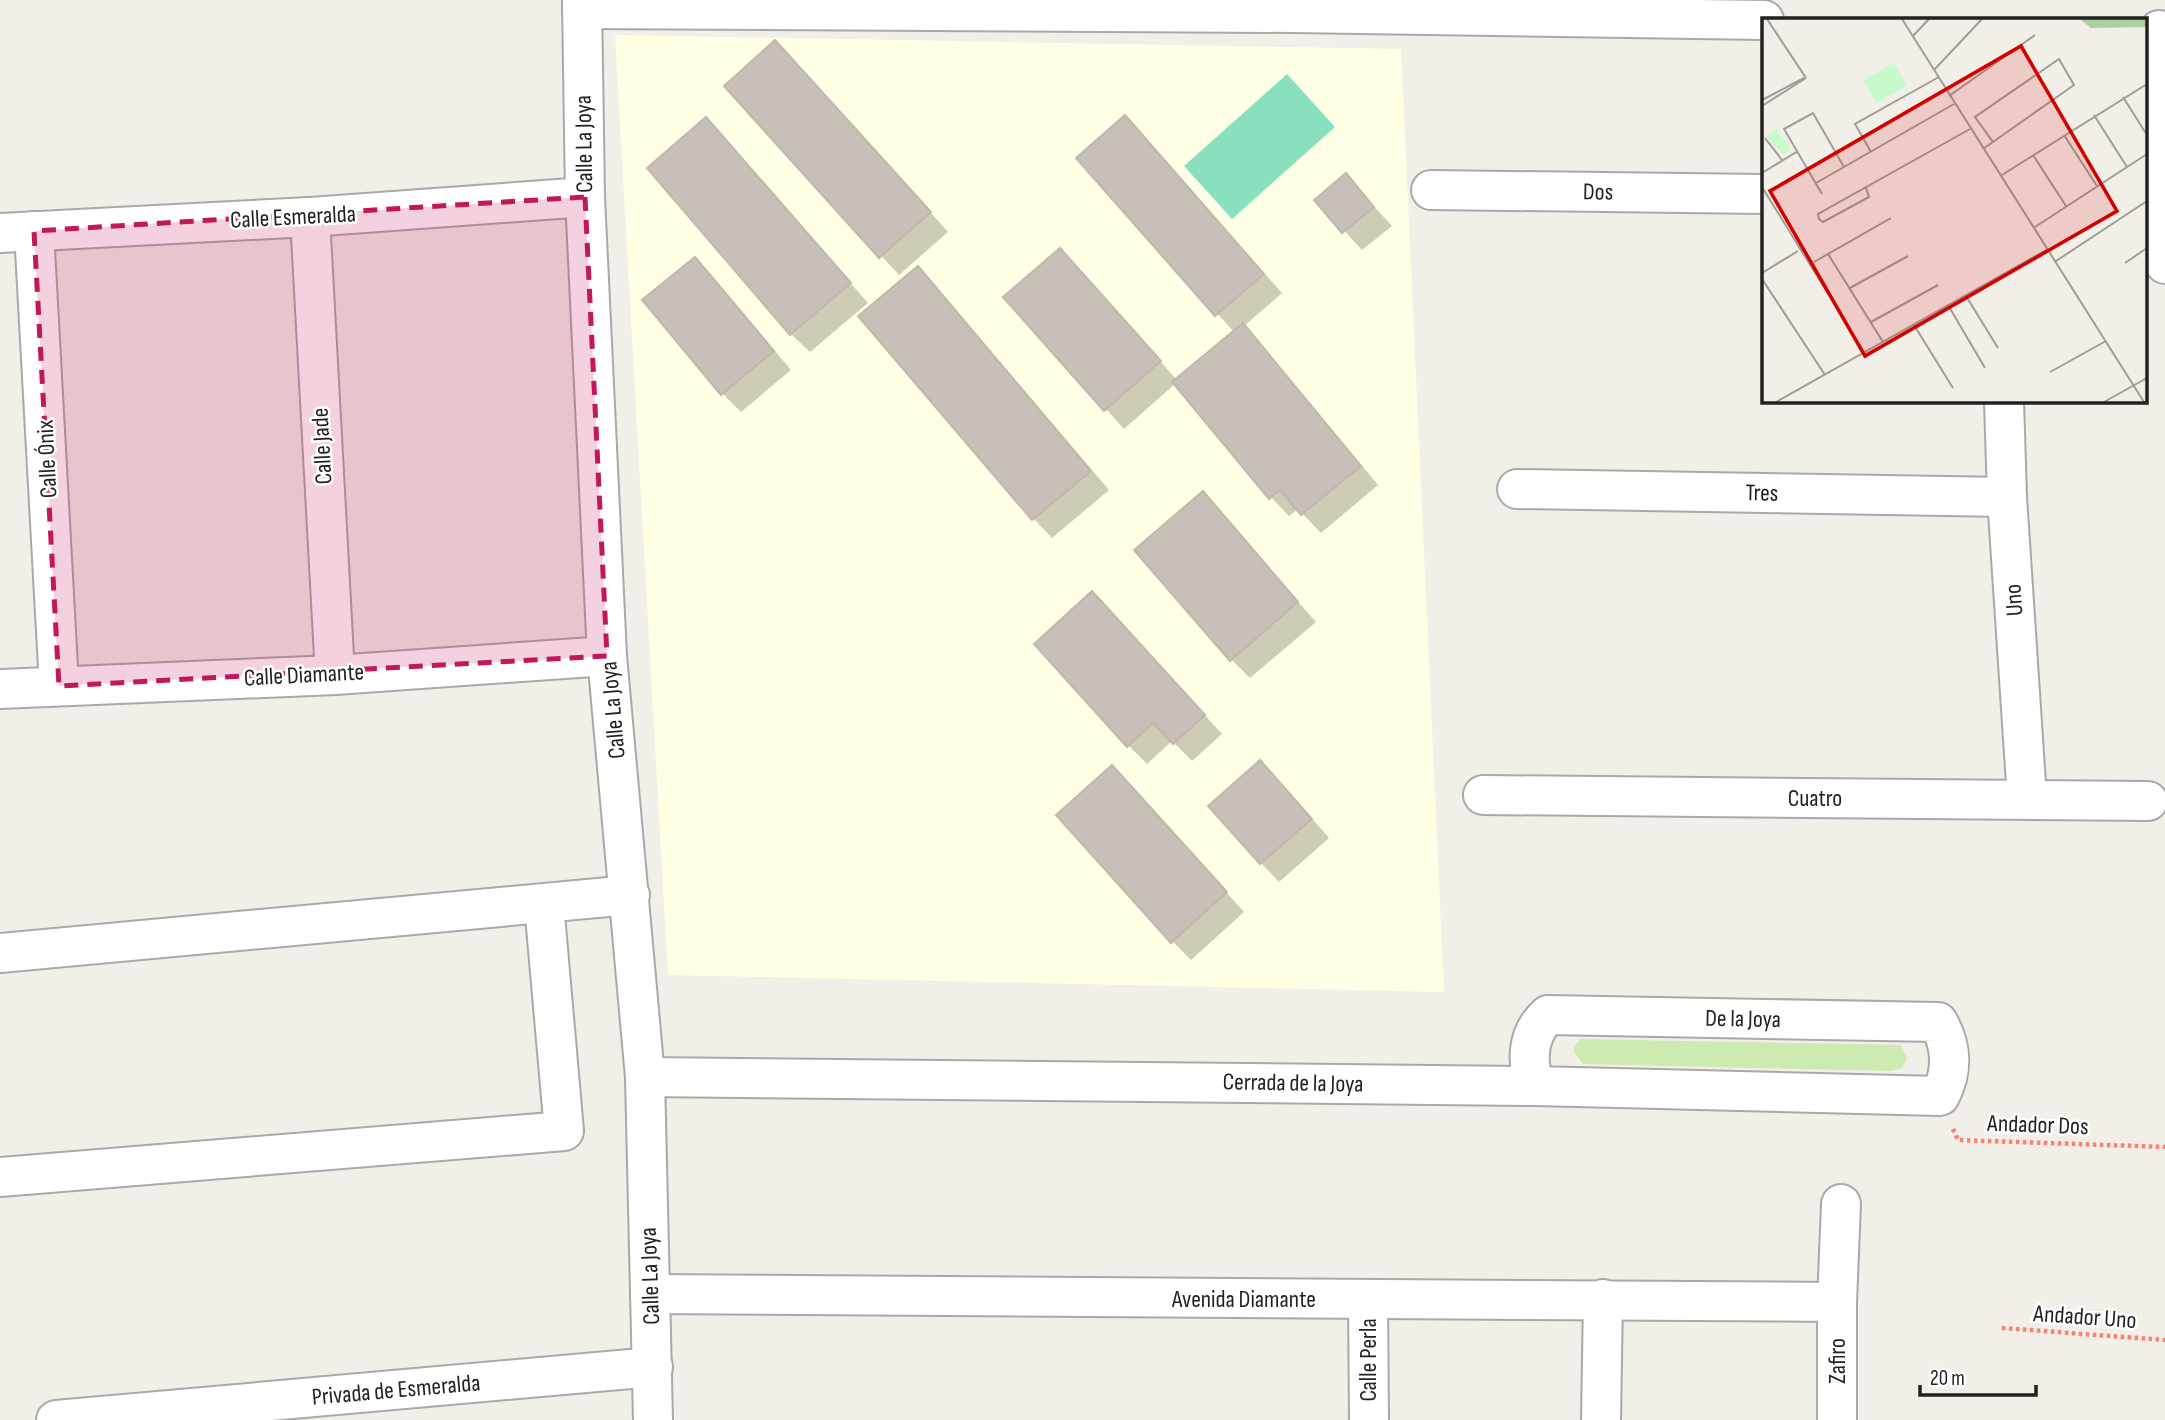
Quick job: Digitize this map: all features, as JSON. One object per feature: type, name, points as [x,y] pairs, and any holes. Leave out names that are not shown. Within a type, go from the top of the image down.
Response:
[{"type":"street","points":[[582,5],[1292,6],[1742,13]]},
{"type":"street","name":"Calle La Joya","points":[[582,5],[585,197],[607,656],[645,1077],[653,1420]]},
{"type":"street","points":[[2157,30],[2165,264]]},
{"type":"street","name":"Dos","points":[[1431,190],[1762,194]]},
{"type":"street","name":"Calle Esmeralda","points":[[17,232],[310,217],[585,197]]},
{"type":"street","name":"Calle Jade","points":[[310,217],[335,675]]},
{"type":"street","name":"Calle Ónix","points":[[17,232],[59,686]]},
{"type":"street","name":"Uno","points":[[2004,402],[2007,497],[2027,799]]},
{"type":"street","name":"Tres","points":[[1517,489],[2007,497]]},
{"type":"street","name":"Calle Diamante","points":[[0,689],[335,675],[607,656]]},
{"type":"street","name":"Cuatro","points":[[1483,795],[2148,801]]},
{"type":"street","points":[[0,953],[630,895]]},
{"type":"street","points":[[0,1177],[564,1131],[544,904]]},
{"type":"street","name":"De la Joya","points":[[1535,1086],[1530,1067],[1530,1047],[1536,1028],[1548,1015],[1924,1022],[1938,1023],[1947,1045],[1949,1075],[1940,1096]]},
{"type":"street","name":"Cerrada de la Joya","points":[[645,1077],[1535,1086],[1940,1096]]},
{"type":"street","name":"Zafiro","points":[[1837,1420],[1840,1204]]},
{"type":"street","name":"Avenida Diamante","points":[[650,1294],[1837,1302]]},
{"type":"street","name":"Calle Perla","points":[[1368,1299],[1369,1420]]},
{"type":"street","points":[[1601,1420],[1603,1299]]},
{"type":"street","name":"Privada de Esmeralda","points":[[56,1420],[653,1367]]},
{"type":"path","name":"Andador Dos","points":[[1940,1096],[1958,1140],[2165,1147]]},
{"type":"path","name":"Andador Uno","points":[[2002,1328],[2165,1340]]},
{"type":"highlighted area","points":[[585,197],[607,656],[59,686],[34,231]]},
{"type":"shaded area","points":[[615,35],[1401,49],[1444,992],[668,975]]},
{"type":"green space","points":[[1287,74],[1335,127],[1232,219],[1184,166]]},
{"type":"green space","points":[[1580,1039],[1900,1045],[1907,1058],[1902,1068],[1892,1071],[1583,1064],[1574,1052]]},
{"type":"building","points":[[775,40],[931,212],[879,258],[724,86]]},
{"type":"building","points":[[1125,115],[1264,274],[1215,316],[1076,158]]},
{"type":"building","points":[[706,117],[851,283],[790,335],[647,168]]},
{"type":"building","points":[[1346,173],[1374,207],[1342,233],[1314,200]]},
{"type":"building","points":[[1060,248],[1161,361],[1104,411],[1003,297]]},
{"type":"building","points":[[695,257],[774,351],[721,395],[642,300]]},
{"type":"building","points":[[918,266],[1091,471],[1032,520],[858,316]]},
{"type":"building","points":[[1243,323],[1361,466],[1301,515],[1280,490],[1269,499],[1172,382]]},
{"type":"building","points":[[1203,491],[1298,602],[1230,661],[1134,550]]},
{"type":"building","points":[[1092,591],[1205,715],[1173,744],[1153,723],[1127,747],[1034,644]]},
{"type":"building","points":[[1260,760],[1312,819],[1260,864],[1208,806]]},
{"type":"building","points":[[1112,765],[1227,892],[1171,943],[1056,815]]}]
